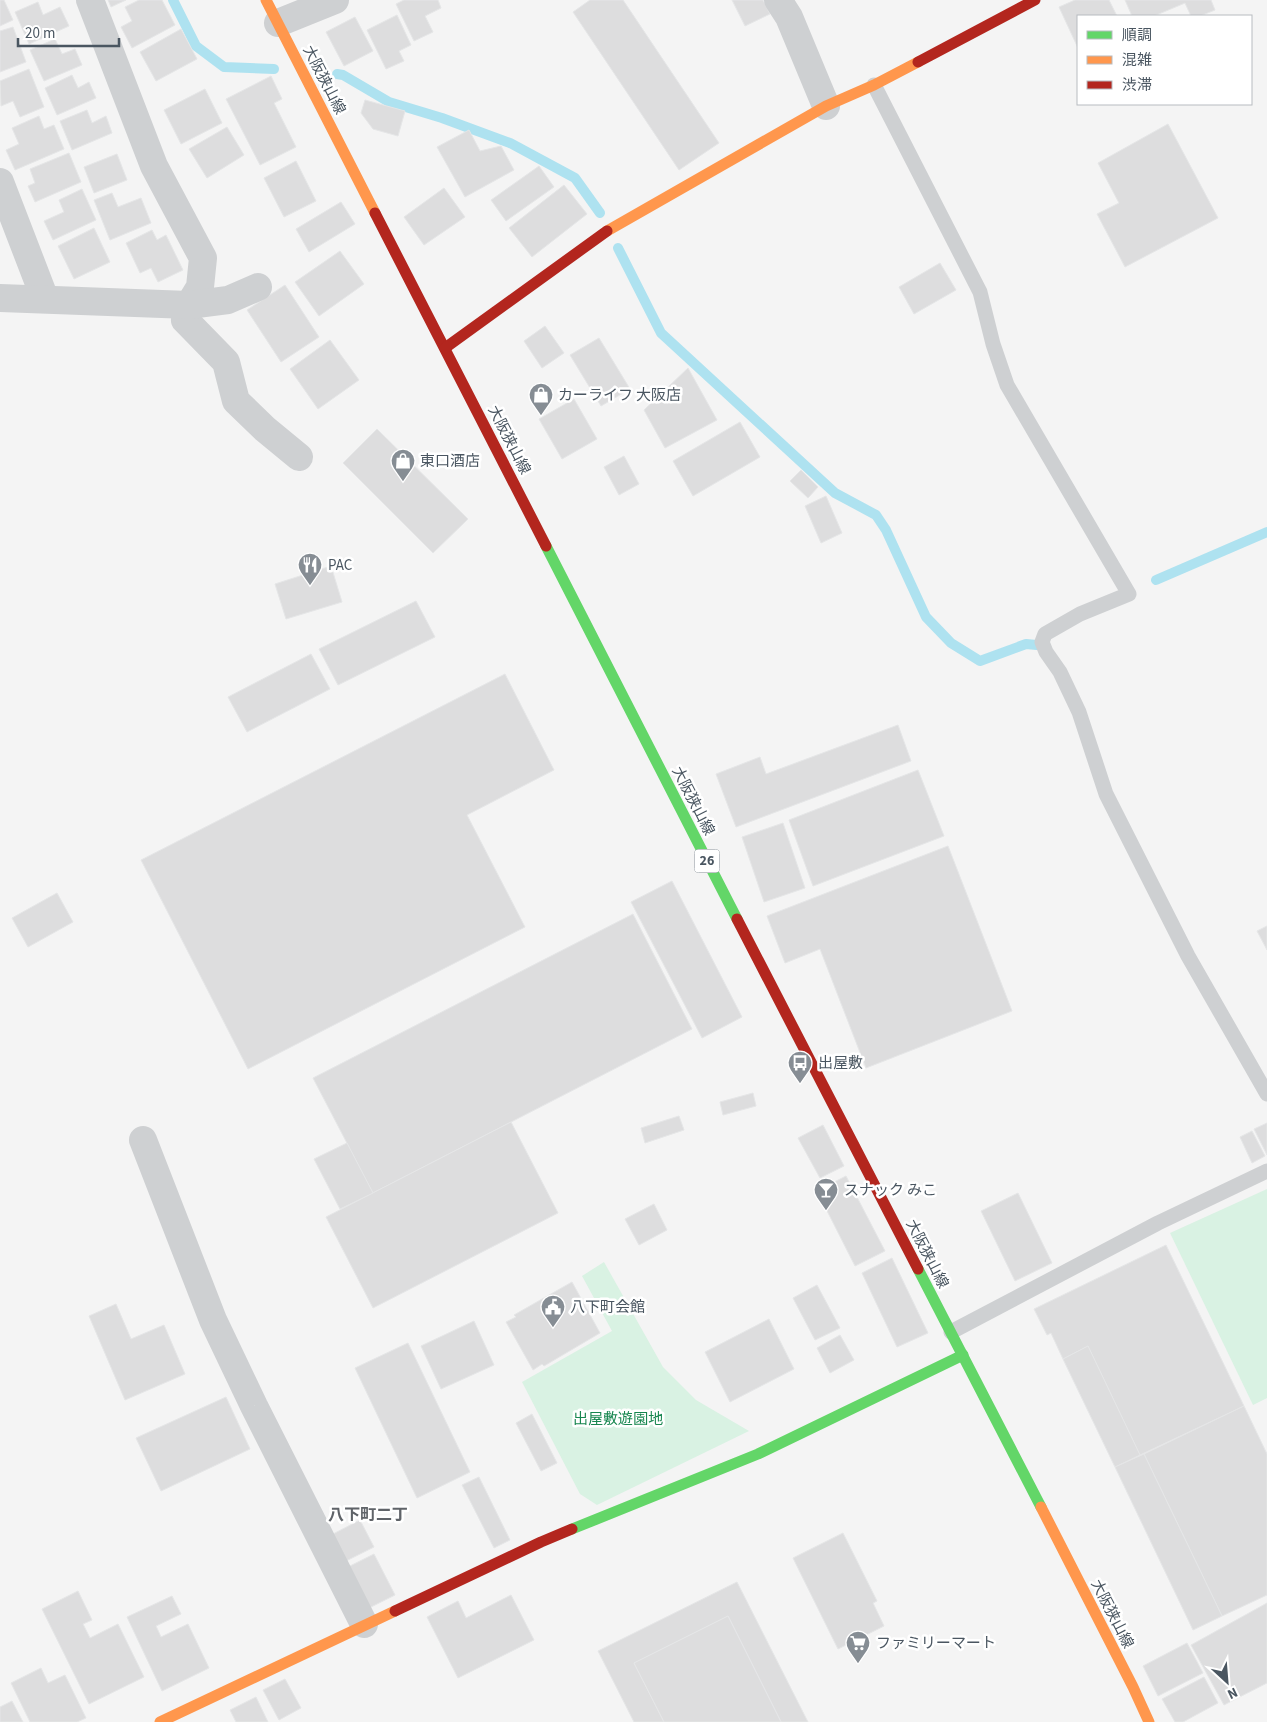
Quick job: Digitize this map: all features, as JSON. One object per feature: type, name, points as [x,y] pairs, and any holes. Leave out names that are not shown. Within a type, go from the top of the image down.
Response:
[{"type":"main road","points":[[445,348],[604,232],[826,106],[874,85],[1035,0]]},
{"type":"main road","name":"大阪狭山線","points":[[272,11],[708,863],[963,1355],[1133,1687],[1149,1722]]},
{"type":"main road","points":[[160,1722],[541,1542],[758,1454],[963,1355]]},
{"type":"street","points":[[90,0],[154,166],[203,258],[200,287],[189,305],[185,320],[226,362],[236,401],[265,429],[299,457]]},
{"type":"street","points":[[272,11],[335,0]]},
{"type":"street","points":[[778,0],[789,17],[826,106]]},
{"type":"street","points":[[0,182],[45,299]]},
{"type":"street","points":[[0,298],[189,305],[228,300],[258,287]]},
{"type":"street","points":[[144,1140],[213,1320],[254,1406],[364,1624]]},
{"type":"lane","points":[[874,85],[980,292],[993,344],[1007,384],[1129,594],[1080,614],[1045,634],[1042,642],[1046,652],[1060,672],[1079,712],[1106,794],[1188,956],[1267,1094]]},
{"type":"lane","points":[[951,1332],[1158,1223],[1267,1171]]},
{"type":"green space","points":[[1267,1189],[1267,1398],[1253,1405],[1170,1233]]},
{"type":"green space","name":"出屋敷遊園地","points":[[604,1262],[663,1367],[696,1400],[749,1431],[597,1505],[580,1494],[522,1382],[612,1331],[582,1276]]},
{"type":"building","points":[[0,0],[4,0],[13,20],[0,26]]},
{"type":"building","points":[[108,0],[126,0],[111,7]]},
{"type":"building","points":[[139,0],[162,0],[175,25],[132,48],[121,27],[132,21],[125,7]]},
{"type":"building","points":[[404,0],[438,0],[441,8],[425,16],[433,32],[414,41],[396,4]]},
{"type":"building","points":[[590,0],[623,0],[719,143],[679,170],[573,12]]},
{"type":"building","points":[[732,0],[763,0],[770,14],[745,26]]},
{"type":"building","points":[[1075,0],[1109,0],[1116,15],[1077,15],[1077,46],[1059,7]]},
{"type":"building","points":[[1125,0],[1211,0],[1215,10],[1202,15],[1191,15],[1185,3],[1156,15],[1132,15]]},
{"type":"building","points":[[38,2],[43,15],[60,7],[69,26],[29,44],[15,12]]},
{"type":"building","points":[[397,15],[411,45],[399,51],[404,61],[386,69],[367,30]]},
{"type":"building","points":[[355,17],[373,51],[344,66],[326,32]]},
{"type":"building","points":[[13,27],[26,62],[0,72],[0,31]]},
{"type":"building","points":[[181,29],[197,59],[156,81],[140,52]]},
{"type":"building","points":[[55,39],[62,54],[75,49],[82,65],[44,81],[30,50]]},
{"type":"building","points":[[29,69],[44,107],[20,117],[13,101],[1,106],[0,81]]},
{"type":"building","points":[[72,75],[78,88],[89,82],[96,98],[57,115],[45,88]]},
{"type":"building","points":[[271,76],[282,99],[274,103],[296,147],[260,165],[226,99]]},
{"type":"building","points":[[205,89],[222,123],[181,144],[164,110]]},
{"type":"building","points":[[365,100],[405,111],[398,136],[373,129],[361,113]]},
{"type":"building","points":[[87,110],[92,123],[106,116],[112,133],[72,150],[60,121]]},
{"type":"building","points":[[39,116],[44,129],[54,125],[64,149],[15,170],[6,150],[19,144],[12,128]]},
{"type":"building","points":[[1168,124],[1218,218],[1125,267],[1097,214],[1119,203],[1098,163]]},
{"type":"building","points":[[227,127],[244,155],[207,178],[189,149]]},
{"type":"building","points":[[469,130],[480,151],[501,146],[514,170],[465,197],[437,147]]},
{"type":"building","points":[[69,153],[81,182],[35,202],[28,186],[35,183],[30,169]]},
{"type":"building","points":[[117,154],[127,180],[94,193],[84,167]]},
{"type":"building","points":[[296,161],[316,201],[284,217],[264,178]]},
{"type":"building","points":[[539,166],[554,187],[506,221],[491,200]]},
{"type":"building","points":[[564,185],[587,214],[532,257],[509,228]]},
{"type":"building","points":[[444,188],[465,217],[424,245],[404,217]]},
{"type":"building","points":[[82,189],[96,220],[53,240],[44,221],[64,212],[59,200]]},
{"type":"building","points":[[112,193],[118,207],[141,198],[151,223],[110,240],[94,200]]},
{"type":"building","points":[[341,202],[355,224],[309,252],[296,229]]},
{"type":"building","points":[[94,228],[110,262],[74,279],[58,246]]},
{"type":"building","points":[[152,230],[157,240],[166,235],[183,270],[158,282],[151,268],[140,273],[126,243]]},
{"type":"building","points":[[340,251],[364,284],[319,316],[295,282]]},
{"type":"building","points":[[940,263],[956,290],[914,314],[899,287]]},
{"type":"building","points":[[285,285],[319,337],[281,362],[247,310]]},
{"type":"building","points":[[545,326],[564,353],[542,368],[524,341]]},
{"type":"building","points":[[599,338],[630,389],[601,406],[570,355]]},
{"type":"building","points":[[330,340],[359,380],[318,409],[290,369]]},
{"type":"building","points":[[688,368],[717,420],[665,448],[644,410]]},
{"type":"building","points":[[574,399],[597,439],[562,459],[539,419]]},
{"type":"building","points":[[740,422],[760,457],[693,496],[673,461]]},
{"type":"building","points":[[377,429],[468,519],[433,553],[343,463]]},
{"type":"building","points":[[624,456],[639,484],[619,495],[604,467]]},
{"type":"building","points":[[801,470],[818,487],[808,498],[790,481]]},
{"type":"building","points":[[826,496],[842,533],[821,543],[805,506]]},
{"type":"building","points":[[331,566],[342,602],[286,619],[275,584]]},
{"type":"building","points":[[416,601],[435,637],[338,685],[319,649]]},
{"type":"building","points":[[311,654],[330,689],[247,732],[228,697]]},
{"type":"building","points":[[505,674],[554,770],[467,815],[525,927],[248,1069],[141,860]]},
{"type":"building","points":[[898,725],[911,761],[736,827],[716,774],[760,757],[766,774]]},
{"type":"building","points":[[918,770],[944,836],[813,886],[789,820]]},
{"type":"building","points":[[783,823],[805,888],[764,902],[742,837]]},
{"type":"building","points":[[948,846],[1012,1011],[866,1068],[820,949],[785,963],[767,916]]},
{"type":"building","points":[[672,881],[742,1017],[702,1038],[631,902]]},
{"type":"building","points":[[57,893],[73,922],[28,947],[12,918]]},
{"type":"building","points":[[633,914],[692,1029],[373,1193],[313,1078]]},
{"type":"building","points":[[1267,926],[1267,950],[1257,931]]},
{"type":"building","points":[[753,1093],[756,1106],[723,1115],[720,1102]]},
{"type":"building","points":[[679,1116],[684,1130],[645,1143],[641,1128]]},
{"type":"building","points":[[511,1122],[558,1213],[373,1308],[326,1217]]},
{"type":"building","points":[[1267,1123],[1267,1155],[1254,1129]]},
{"type":"building","points":[[823,1125],[844,1166],[820,1178],[798,1138]]},
{"type":"building","points":[[1252,1131],[1265,1156],[1252,1163],[1240,1137]]},
{"type":"building","points":[[347,1143],[373,1193],[340,1209],[314,1159]]},
{"type":"building","points":[[846,1176],[885,1251],[855,1266],[817,1191]]},
{"type":"building","points":[[1018,1193],[1052,1263],[1015,1281],[981,1211]]},
{"type":"building","points":[[654,1204],[667,1230],[639,1245],[625,1219]]},
{"type":"building","points":[[1166,1245],[1244,1406],[1140,1455],[1088,1346],[1063,1359],[1051,1333],[1047,1335],[1034,1309]]},
{"type":"building","points":[[892,1258],[928,1333],[897,1347],[862,1273]]},
{"type":"building","name":"八下町会館","points":[[572,1282],[600,1333],[544,1366],[542,1364],[533,1370],[506,1322],[516,1317],[514,1315]]},
{"type":"building","points":[[817,1285],[840,1328],[815,1340],[793,1298]]},
{"type":"building","points":[[116,1304],[131,1339],[164,1325],[185,1374],[125,1400],[89,1316]]},
{"type":"building","points":[[769,1319],[794,1369],[730,1402],[705,1352]]},
{"type":"building","points":[[474,1321],[494,1365],[441,1389],[421,1346]]},
{"type":"building","points":[[840,1335],[854,1360],[830,1373],[817,1348]]},
{"type":"building","points":[[408,1343],[470,1472],[417,1498],[355,1368]]},
{"type":"building","points":[[1088,1346],[1140,1455],[1115,1467],[1063,1359]]},
{"type":"building","points":[[226,1397],[250,1449],[161,1491],[136,1438]]},
{"type":"building","points":[[1244,1406],[1267,1454],[1267,1595],[1222,1616],[1144,1454]]},
{"type":"building","points":[[532,1414],[557,1463],[541,1471],[516,1423]]},
{"type":"building","points":[[1144,1454],[1222,1616],[1193,1630],[1115,1467]]},
{"type":"building","points":[[479,1477],[510,1540],[494,1548],[462,1485]]},
{"type":"building","points":[[360,1520],[374,1547],[346,1561],[333,1534]]},
{"type":"building","points":[[843,1533],[877,1601],[873,1603],[884,1626],[838,1649],[793,1558]]},
{"type":"building","points":[[374,1554],[395,1595],[369,1608],[348,1567]]},
{"type":"building","points":[[737,1582],[808,1722],[781,1722],[728,1616],[634,1663],[664,1722],[634,1722],[598,1651]]},
{"type":"building","points":[[78,1591],[92,1620],[83,1624],[90,1638],[118,1624],[144,1677],[89,1704],[42,1609]]},
{"type":"building","points":[[511,1595],[534,1640],[458,1678],[427,1617],[458,1601],[466,1618]]},
{"type":"building","points":[[172,1596],[181,1614],[156,1626],[161,1637],[188,1624],[209,1668],[162,1691],[127,1617]]},
{"type":"building","points":[[1267,1603],[1267,1683],[1224,1705],[1191,1645]]},
{"type":"building","points":[[728,1616],[781,1722],[664,1722],[634,1663]]},
{"type":"building","points":[[1187,1643],[1203,1673],[1158,1696],[1143,1666]]},
{"type":"building","points":[[41,1668],[48,1683],[65,1675],[86,1718],[77,1722],[30,1722],[11,1683]]},
{"type":"building","points":[[1204,1677],[1218,1703],[1183,1722],[1175,1722],[1162,1699]]},
{"type":"building","points":[[285,1679],[301,1708],[279,1720],[263,1690]]},
{"type":"building","points":[[256,1697],[268,1722],[236,1722],[230,1710]]},
{"type":"building","points":[[12,1701],[23,1722],[0,1722],[0,1707]]},
{"type":"waterway","points":[[173,0],[196,46],[224,67],[274,69]]},
{"type":"waterway","points":[[337,74],[343,75],[389,102],[442,118],[510,143],[575,178],[600,213]]},
{"type":"waterway","points":[[618,248],[661,333],[835,493],[876,515],[886,530],[926,617],[951,643],[980,661],[1026,644],[1037,645]]},
{"type":"waterway","points":[[1156,580],[1267,532]]},
{"type":"traffic: fast","points":[[546,546],[737,919]]},
{"type":"traffic: fast","points":[[918,1269],[1041,1507]]},
{"type":"traffic: fast","points":[[572,1529],[758,1454],[963,1355]]},
{"type":"traffic: slow","points":[[266,0],[375,213]]},
{"type":"traffic: slow","points":[[607,231],[826,106],[874,85],[918,62]]},
{"type":"traffic: slow","points":[[1041,1507],[1149,1722]]},
{"type":"traffic: slow","points":[[160,1722],[395,1611]]},
{"type":"traffic: jam","points":[[918,62],[1035,0]]},
{"type":"traffic: jam","points":[[375,213],[546,546]]},
{"type":"traffic: jam","points":[[445,348],[607,231]]},
{"type":"traffic: jam","points":[[737,919],[918,1269]]},
{"type":"traffic: jam","points":[[395,1611],[572,1529]]},
{"type":"place","name":"カーライフ 大阪店","points":[[541,416]]},
{"type":"place","name":"東口酒店","points":[[403,482]]},
{"type":"place","name":"PAC","points":[[310,586]]},
{"type":"place","name":"出屋敷","points":[[800,1084]]},
{"type":"place","name":"スナック みこ","points":[[826,1211]]},
{"type":"place","name":"八下町会館","points":[[553,1328]]},
{"type":"place","name":"ファミリーマート","points":[[858,1664]]},
{"type":"district","name":"八下町二丁","points":[[368,1515]]}]
